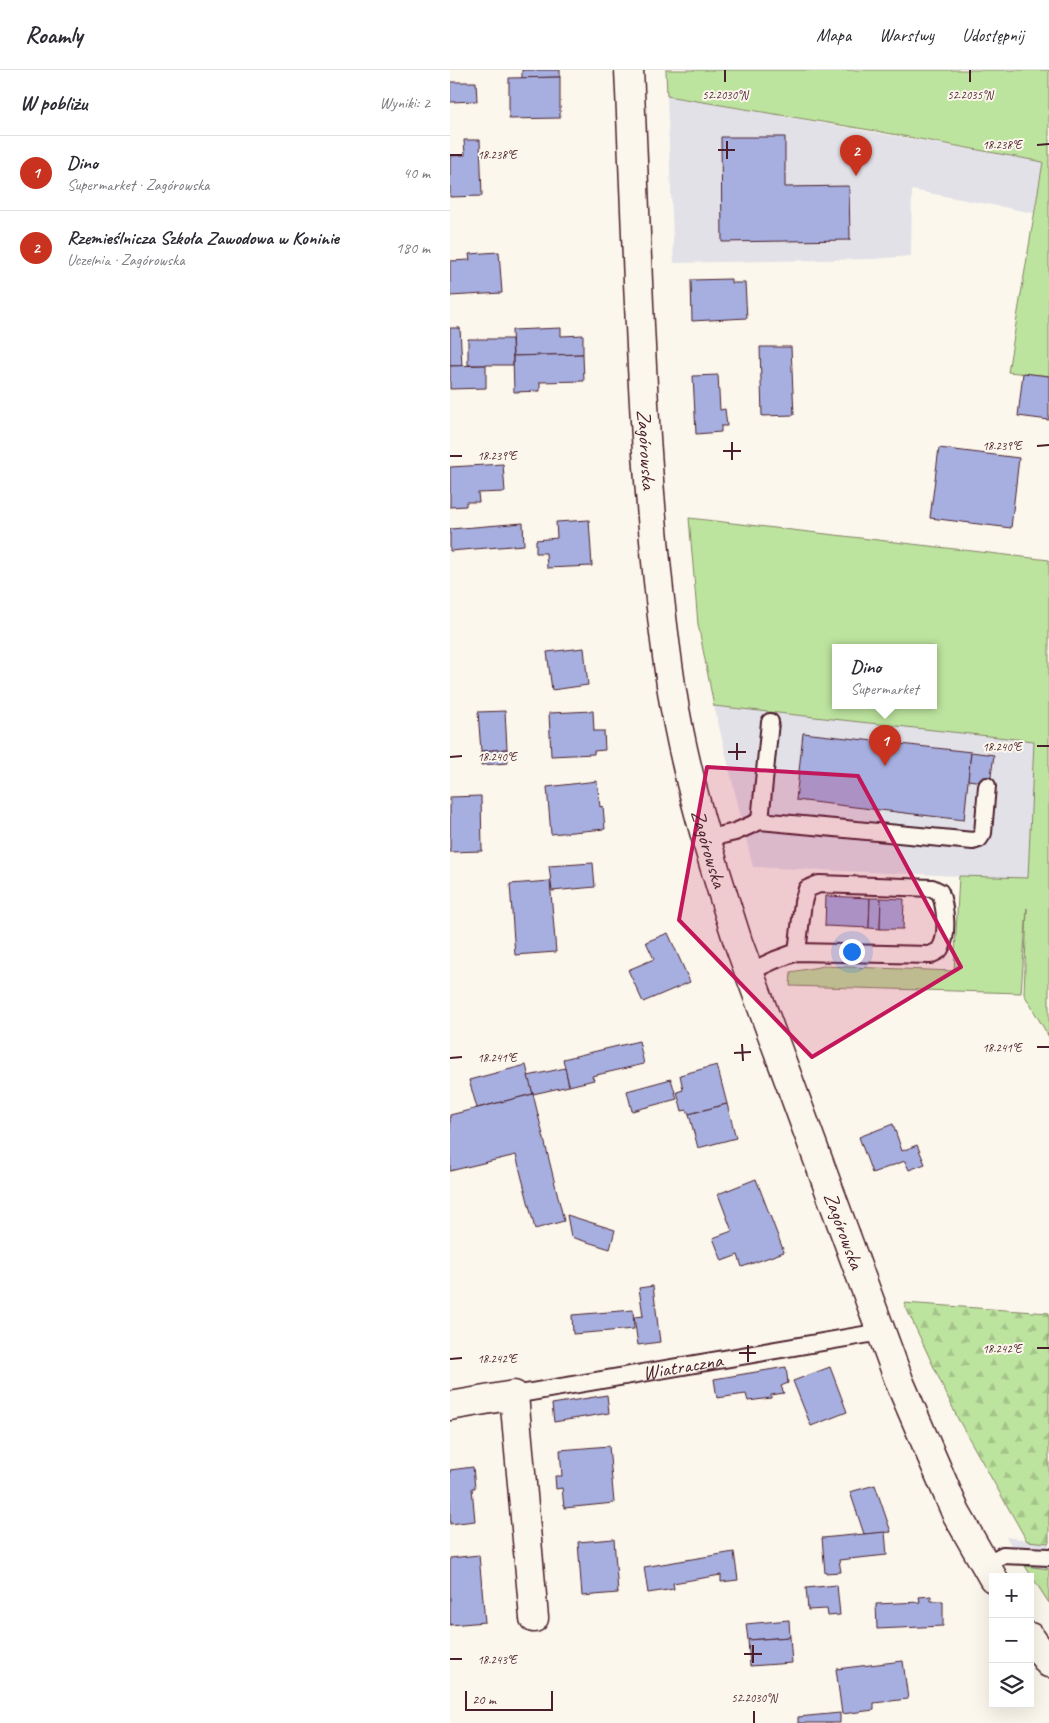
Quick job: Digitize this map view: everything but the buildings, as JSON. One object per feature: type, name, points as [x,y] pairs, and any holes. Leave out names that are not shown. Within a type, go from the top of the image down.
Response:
[{"type":"street","name":"Zagórowska","points":[[630,70],[643,398],[660,598],[671,686],[686,763],[706,839],[749,972],[900,1384],[956,1513],[989,1572]]},
{"type":"street","name":"Wiatraczna","points":[[450,1406],[514,1395]]},
{"type":"street","points":[[514,1395],[534,1618]]},
{"type":"street","points":[[1034,1642],[1049,1663]]},
{"type":"lane","points":[[760,821],[770,722]]},
{"type":"lane","points":[[706,839],[735,832],[760,821],[979,839],[983,833],[987,786]]},
{"type":"lane","points":[[749,972],[797,952],[930,955],[940,950],[944,937],[945,906],[940,892],[932,888],[819,884],[807,889],[797,952]]},
{"type":"lane","name":"Wiatraczna","points":[[514,1395],[881,1332]]},
{"type":"lane","points":[[989,1572],[1003,1555],[1049,1557]]},
{"type":"highlighted area","points":[[707,767],[858,776],[961,967],[812,1057],[679,920]]},
{"type":"shaded area","points":[[667,96],[1043,162],[1034,213],[912,190],[911,256],[873,259],[674,263]]},
{"type":"shaded area","points":[[714,706],[1034,741],[1028,879],[753,867]]},
{"type":"shaded area","points":[[1006,1537],[1049,1543],[1049,1603],[1034,1580],[1034,1573],[1029,1573]]},
{"type":"green space","points":[[666,70],[1049,70],[1049,376],[1008,372],[1043,162],[876,131],[667,96]]},
{"type":"green space","points":[[689,518],[1049,560],[1049,1037],[1024,994],[1027,908],[1021,993],[790,986],[791,972],[824,966],[954,971],[959,876],[1028,878],[1034,741],[714,706],[698,624]]},
{"type":"green space","points":[[904,1303],[1049,1313],[1049,1543],[1027,1541],[958,1419]]},
{"type":"green space","points":[[1025,1566],[1049,1569],[1049,1603],[1034,1580],[1034,1573],[1030,1573]]},
{"type":"place","name":"Rzemieślnicza Szkoła Zawodowa w Koninie","points":[[856,176]]},
{"type":"place","name":"Dino","points":[[885,766]]}]
